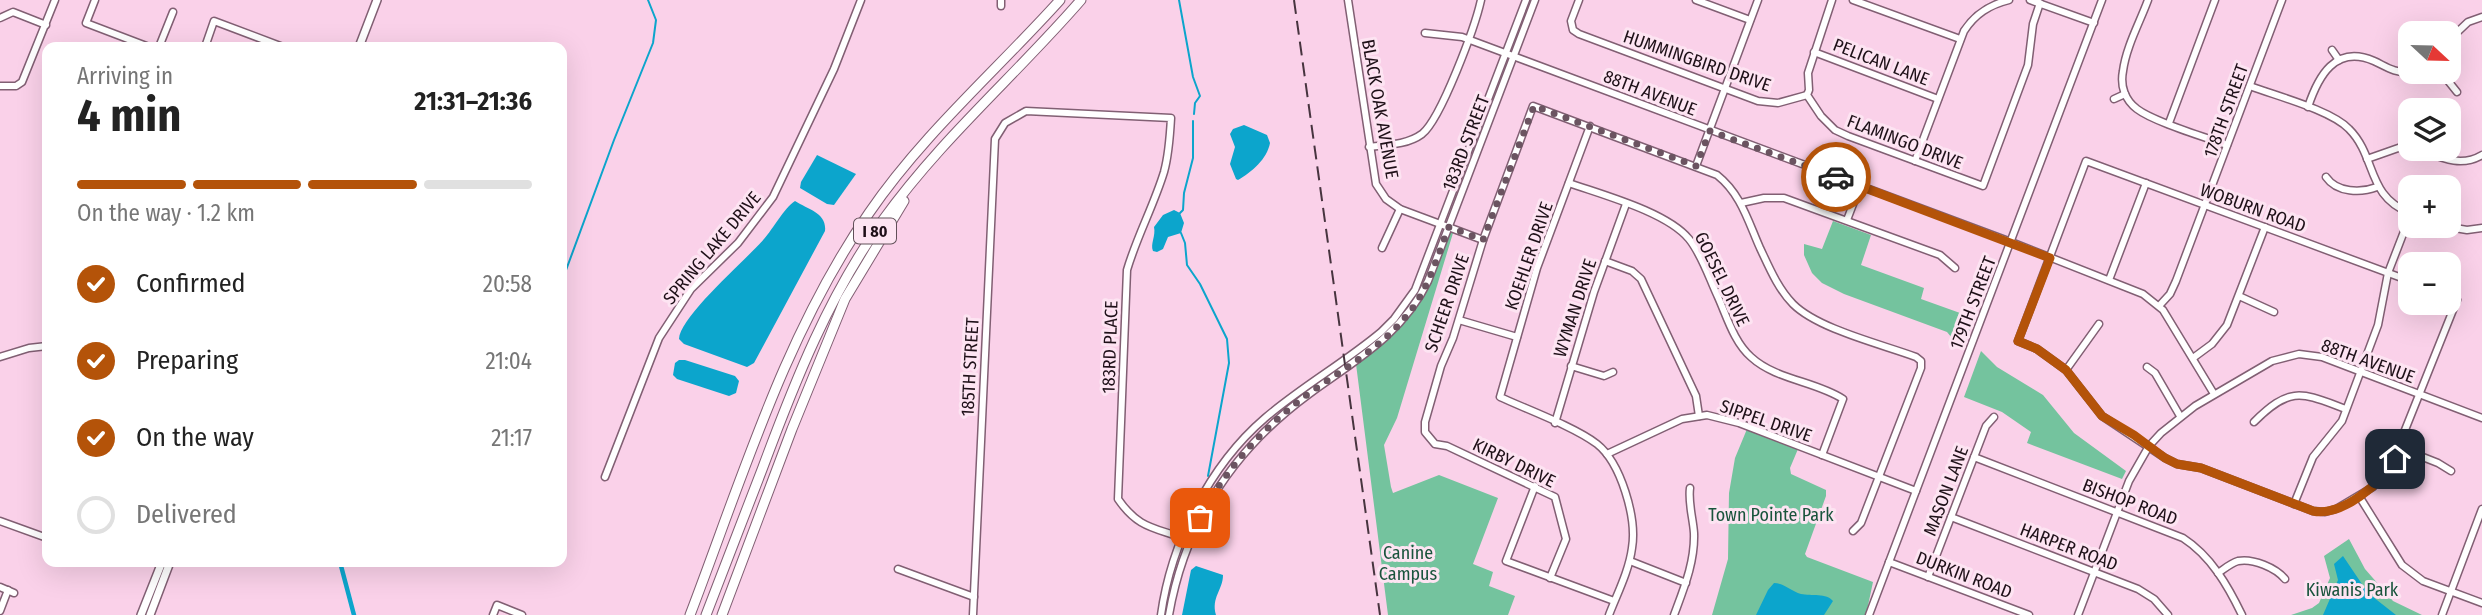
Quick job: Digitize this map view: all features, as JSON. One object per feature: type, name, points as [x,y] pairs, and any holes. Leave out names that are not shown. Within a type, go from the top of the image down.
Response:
[{"type":"highway","name":"I 80","points":[[690,615],[773,396],[798,337],[825,284],[868,214],[902,168],[1060,0]]},
{"type":"highway","name":"I 80","points":[[706,615],[787,401],[812,344],[839,291],[881,222],[934,156],[1081,0]]},
{"type":"highway","points":[[722,615],[792,429],[845,299],[887,226],[934,156]]},
{"type":"main road","points":[[361,42],[377,0]]},
{"type":"main road","points":[[141,615],[160,567]]},
{"type":"main road","points":[[150,615],[168,567]]},
{"type":"street","points":[[0,86],[16,86],[22,82],[55,0]]},
{"type":"street","points":[[95,0],[86,23],[136,42]]},
{"type":"street","name":"SPRING LAKE DRIVE","points":[[606,477],[659,338],[691,289],[738,243],[773,197],[834,69],[861,0]]},
{"type":"street","name":"BLACK OAK AVENUE","points":[[1348,0],[1376,184],[1386,199],[1400,209],[1483,240]]},
{"type":"street","points":[[1369,147],[1408,141],[1430,127],[1442,105],[1481,0]]},
{"type":"street","name":"183RD STREET","points":[[1169,615],[1178,572],[1190,541],[1209,501],[1231,468],[1254,441],[1284,413],[1373,349],[1410,313],[1428,281],[1449,227],[1527,0]]},
{"type":"street","name":"183RD STREET","points":[[1161,615],[1166,588],[1182,538],[1201,499],[1236,448],[1263,420],[1365,346],[1394,319],[1415,290],[1535,0]]},
{"type":"street","name":"HUMMINGBIRD DRIVE","points":[[1579,0],[1571,21],[1573,30],[1579,34],[1758,102],[1787,102],[1807,95]]},
{"type":"street","points":[[1696,0],[1750,20]]},
{"type":"street","points":[[1696,166],[1758,0]]},
{"type":"street","points":[[1807,95],[1808,73],[1832,0]]},
{"type":"street","points":[[1853,0],[1960,38]]},
{"type":"street","points":[[1915,161],[1960,38],[1969,23],[1989,3],[2009,0]]},
{"type":"street","points":[[2030,0],[2094,23]]},
{"type":"street","name":"179TH STREET","points":[[1869,615],[2102,0]]},
{"type":"street","points":[[2148,0],[2123,66],[2122,83],[2125,94],[2141,111],[2227,145]]},
{"type":"street","points":[[2169,123],[2215,0]]},
{"type":"street","name":"178TH STREET","points":[[2159,306],[2174,287],[2282,0]]},
{"type":"street","name":"FLAMINGO DRIVE","points":[[1807,95],[1821,116],[1835,130],[1983,186],[2028,63],[2033,24],[2040,2]]},
{"type":"street","points":[[0,18],[13,12],[46,25]]},
{"type":"street","points":[[161,42],[173,12]]},
{"type":"street","points":[[2461,29],[2468,22],[2482,17]]},
{"type":"street","points":[[207,42],[214,21],[271,42]]},
{"type":"street","name":"88TH AVENUE","points":[[1424,33],[1451,34],[1467,39],[2143,294],[2159,306],[2214,394],[2272,361],[2288,355],[2308,355],[2322,357],[2482,418]]},
{"type":"street","points":[[2333,50],[2339,60]]},
{"type":"street","name":"PELICAN LANE","points":[[1814,52],[1938,99]]},
{"type":"street","points":[[2308,107],[2320,76],[2339,60],[2361,57],[2398,72]]},
{"type":"street","points":[[2451,84],[2457,92]]},
{"type":"street","points":[[2250,86],[2308,107],[2345,125],[2360,143],[2377,187],[2391,204],[2398,208]]},
{"type":"street","points":[[2114,99],[2125,94]]},
{"type":"street","name":"SCHEER DRIVE","points":[[1425,432],[1425,422],[1441,366],[1459,320],[1483,240],[1534,106],[1590,126]]},
{"type":"street","name":"183RD PLACE","points":[[1005,123],[1026,111],[1171,118],[1170,147],[1163,175],[1133,249],[1128,270],[1118,499],[1130,517],[1146,526],[1190,541]]},
{"type":"street","name":"185TH STREET","points":[[973,615],[995,139],[1005,123]]},
{"type":"street","points":[[1590,126],[1711,172],[1726,182],[1741,203],[1780,286],[1798,308],[1818,321],[1921,361],[1921,368],[1861,523],[1853,531]]},
{"type":"street","name":"KOEHLER DRIVE","points":[[1556,423],[1500,397],[1537,268],[1590,126]]},
{"type":"street","points":[[2367,159],[2398,149]]},
{"type":"street","points":[[2461,161],[2482,155]]},
{"type":"street","name":"WOBURN ROAD","points":[[2050,258],[2086,161],[2398,277]]},
{"type":"street","points":[[2326,177],[2330,183],[2354,191],[2377,187]]},
{"type":"street","name":"GOESEL DRIVE","points":[[1569,183],[1668,220],[1690,239],[1737,339],[1752,358],[1766,368],[1843,399],[1822,455]]},
{"type":"street","points":[[2109,280],[2146,183]]},
{"type":"street","points":[[1847,220],[1860,186]]},
{"type":"street","points":[[1741,203],[1764,198],[1784,198],[1940,255],[1955,268]]},
{"type":"street","name":"WYMAN DRIVE","points":[[1556,423],[1571,366],[1626,204]]},
{"type":"street","points":[[1382,248],[1400,209]]},
{"type":"street","points":[[2193,358],[2222,333],[2265,227]]},
{"type":"street","points":[[2461,229],[2482,228]]},
{"type":"street","points":[[2294,504],[2311,461],[2339,427],[2379,320],[2388,273],[2401,238]]},
{"type":"street","points":[[2050,258],[2018,341],[2048,356],[2066,370],[2102,416],[2172,462],[2201,468],[2313,511],[2336,509],[2373,487],[2385,475],[2400,448],[2451,315]]},
{"type":"street","points":[[1605,261],[1632,271],[1641,279],[1696,396],[1699,415]]},
{"type":"street","points":[[2239,296],[2274,312]]},
{"type":"street","points":[[1459,320],[1517,337]]},
{"type":"street","points":[[2066,370],[2099,324]]},
{"type":"street","points":[[0,357],[42,347]]},
{"type":"street","points":[[1571,366],[1604,376],[1613,372]]},
{"type":"street","points":[[2147,367],[2155,373],[2180,416]]},
{"type":"street","points":[[2078,615],[2129,481],[2149,446],[2180,416],[2214,394]]},
{"type":"street","points":[[2254,422],[2263,413],[2298,394],[2346,409]]},
{"type":"street","name":"SIPPEL DRIVE","points":[[1607,454],[1676,421],[1699,415],[1718,417],[1916,491]]},
{"type":"street","name":"MASON LANE","points":[[1928,577],[1986,426],[1994,417]]},
{"type":"street","points":[[1556,423],[1590,439],[1607,454],[1620,475],[1632,527],[1633,545],[1630,561],[1609,615]]},
{"type":"street","name":"KIRBY DRIVE","points":[[1425,432],[1435,443],[1447,446],[1555,497],[1566,539],[1550,578]]},
{"type":"street","points":[[2400,448],[2451,471]]},
{"type":"street","name":"BISHOP ROAD","points":[[1974,457],[2183,538],[2198,549],[2218,573],[2242,615]]},
{"type":"street","points":[[1535,486],[1506,561],[1614,601]]},
{"type":"street","points":[[1674,615],[1690,572],[1694,541],[1690,488]]},
{"type":"street","points":[[2359,496],[2402,565],[2423,581],[2482,603]]},
{"type":"street","points":[[2442,615],[2482,509]]},
{"type":"street","name":"HARPER ROAD","points":[[1951,517],[2144,592],[2168,615]]},
{"type":"street","points":[[0,521],[42,536]]},
{"type":"street","points":[[1630,561],[1686,583]]},
{"type":"street","points":[[2218,573],[2236,562],[2249,561],[2279,572],[2285,579]]},
{"type":"street","name":"DURKIN ROAD","points":[[1889,562],[2029,615]]},
{"type":"street","points":[[898,569],[974,597]]},
{"type":"street","points":[[0,587],[11,592],[0,611]]},
{"type":"street","points":[[493,615],[497,606],[522,615]]},
{"type":"green space","points":[[1833,221],[1871,235],[1861,265],[1924,288],[1921,299],[1974,318],[1962,350],[1947,332],[1844,294],[1822,283],[1812,273],[1804,255],[1804,244],[1822,249]]},
{"type":"green space","name":"Canine Campus","points":[[1449,233],[1453,233],[1397,418],[1384,445],[1391,487],[1393,493],[1439,475],[1498,498],[1473,564],[1493,572],[1489,586],[1515,596],[1508,615],[1388,615],[1356,364],[1391,337],[1404,323],[1433,274]]},
{"type":"green space","points":[[1981,351],[1997,367],[2043,395],[2074,433],[2126,471],[2122,479],[2027,443],[2031,432],[2002,412],[1964,397]]},
{"type":"green space","name":"Town Pointe Park","points":[[1747,429],[1798,449],[1790,468],[1791,474],[1826,490],[1805,554],[1873,582],[1866,615],[1712,615],[1728,559],[1729,493],[1735,458]]},
{"type":"green space","name":"Kiwanis Park","points":[[2349,539],[2365,569],[2393,601],[2422,615],[2291,615],[2319,603],[2330,578],[2324,556]]},
{"type":"water","points":[[1244,125],[1267,135],[1270,143],[1258,164],[1238,180],[1230,164],[1235,147],[1230,134],[1233,129]]},
{"type":"water","points":[[817,155],[856,174],[834,205],[827,204],[800,188]]},
{"type":"water","points":[[795,201],[820,216],[825,231],[754,363],[747,367],[684,344],[679,339],[690,316],[764,239]]},
{"type":"water","points":[[1174,210],[1180,213],[1184,223],[1181,233],[1168,237],[1163,249],[1153,251],[1154,227],[1163,215]]},
{"type":"water","points":[[679,360],[735,376],[739,381],[736,393],[729,396],[677,379],[673,375],[675,363]]},
{"type":"water","points":[[2343,556],[2368,593],[2396,615],[2323,615],[2338,580],[2334,564]]},
{"type":"water","points":[[1196,566],[1223,575],[1215,603],[1216,615],[1182,615],[1191,570]]},
{"type":"water","points":[[1774,583],[1801,594],[1823,596],[1833,601],[1824,615],[1756,615]]},
{"type":"waterway","points":[[567,267],[653,43],[656,20],[648,0]]},
{"type":"waterway","points":[[1179,0],[1193,77],[1200,96],[1195,103],[1194,114]]},
{"type":"waterway","points":[[1180,213],[1183,210],[1184,193],[1193,158],[1193,121]]},
{"type":"waterway","points":[[1181,233],[1187,265],[1200,284],[1227,339],[1229,363],[1208,476]]},
{"type":"waterway","points":[[341,567],[354,615]]},
{"type":"railway","points":[[1294,0],[1380,615]]},
{"type":"way so far","points":[[1200,518],[1231,468],[1254,441],[1284,413],[1373,349],[1410,313],[1428,281],[1449,227],[1483,240],[1534,106],[1696,166],[1710,131],[1836,177]]},
{"type":"route","points":[[1836,177],[2050,258],[2018,341],[2030,345],[2066,370],[2102,416],[2165,458],[2177,464],[2201,468],[2313,511],[2325,512],[2336,509],[2373,487],[2395,459]]}]
